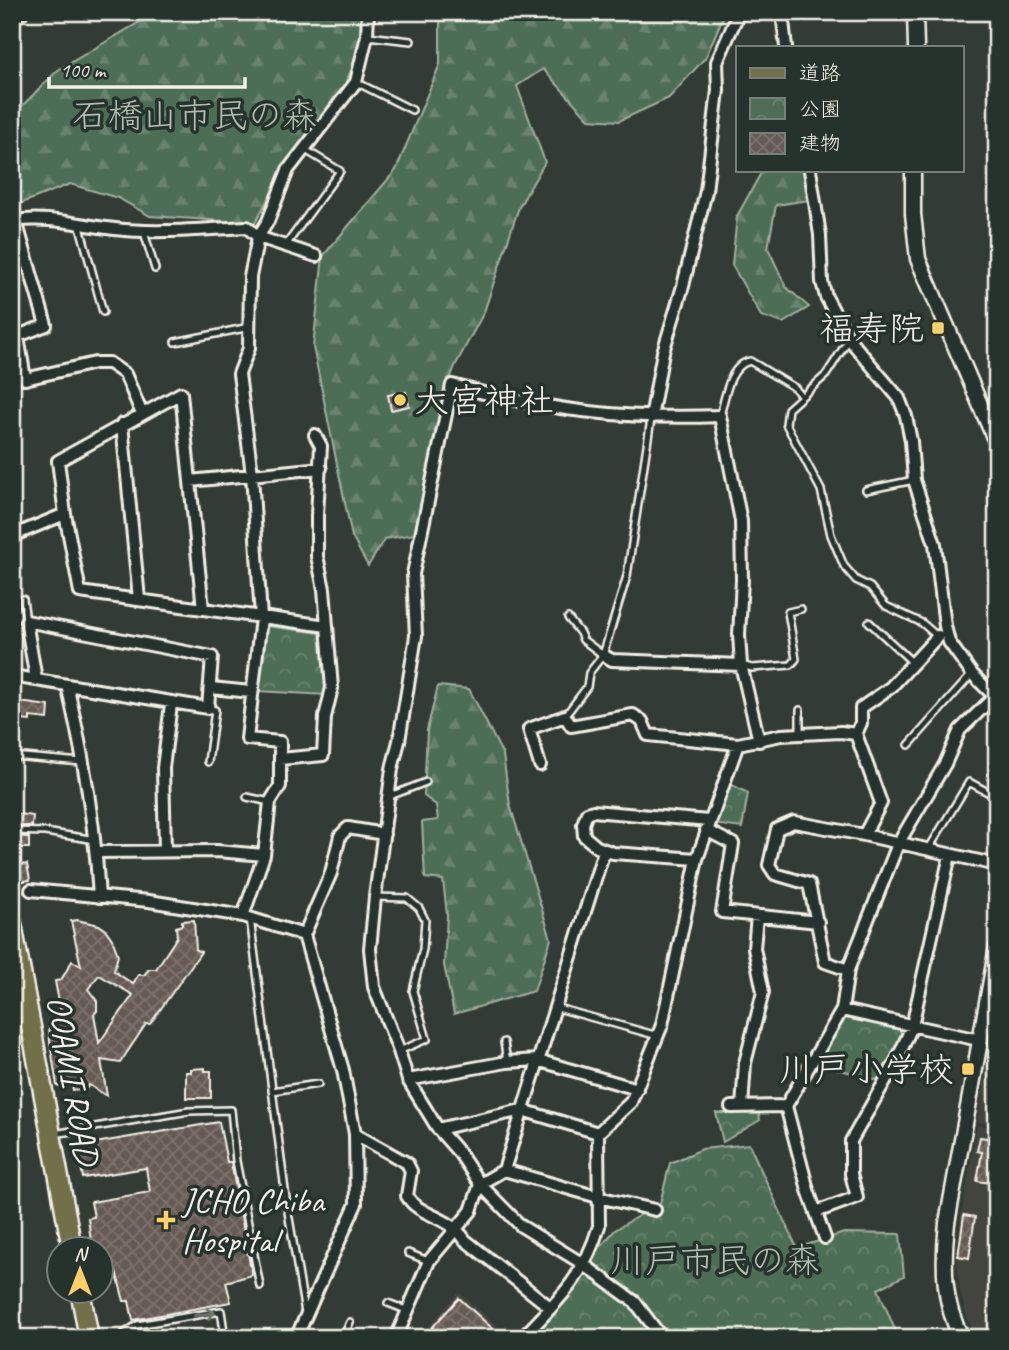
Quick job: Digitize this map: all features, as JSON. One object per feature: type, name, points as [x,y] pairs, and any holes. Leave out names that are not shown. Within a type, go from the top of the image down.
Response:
[{"type":"main road","name":"OOAMI ROAD","points":[[12,924],[69,1234]]},
{"type":"main road","points":[[83,1304],[89,1338]]},
{"type":"street","points":[[246,917],[264,855],[270,802],[280,786],[281,742],[247,739],[261,618],[252,474],[239,374],[249,348],[250,277],[258,237],[268,221],[288,170],[356,82],[367,36],[368,12]]},
{"type":"street","points":[[651,418],[663,352],[683,286],[706,191],[719,90],[717,62],[739,12]]},
{"type":"street","points":[[782,12],[786,46]]},
{"type":"street","points":[[915,12],[916,46]]},
{"type":"street","points":[[810,172],[820,234],[822,282],[826,296],[849,339],[899,398],[911,442],[914,480],[935,544],[949,642],[972,674],[995,698],[960,730],[945,764],[898,844],[848,970],[842,1010],[786,1106],[825,1238]]},
{"type":"street","points":[[912,172],[918,259],[997,444]]},
{"type":"street","points":[[142,414],[125,374],[109,363],[95,363],[25,379],[15,331],[46,325],[14,221],[53,219],[144,231],[247,227],[258,237],[316,256]]},
{"type":"street","points":[[662,1338],[635,1302],[583,1264],[521,1226],[480,1184],[439,1129],[408,1080],[374,987],[370,949],[375,897],[392,769],[416,636],[413,575],[452,385],[526,404],[598,414],[651,418],[720,416],[741,521],[741,665],[759,741]]},
{"type":"street","points":[[203,609],[181,393],[58,461],[80,592],[261,618],[327,626]]},
{"type":"street","points":[[122,424],[139,600]]},
{"type":"street","points":[[280,760],[323,755],[325,717],[332,688],[317,555],[321,446],[316,435]]},
{"type":"street","points":[[190,481],[321,468]]},
{"type":"street","points":[[12,536],[65,513]]},
{"type":"street","points":[[12,677],[208,709],[212,657],[26,621],[36,679]]},
{"type":"street","points":[[864,835],[881,803],[856,734],[861,708],[891,687],[938,636]]},
{"type":"street","points":[[603,655],[612,660],[741,665]]},
{"type":"street","points":[[67,685],[85,763],[96,846],[99,897]]},
{"type":"street","points":[[211,688],[251,692]]},
{"type":"street","points":[[165,850],[163,768],[171,704]]},
{"type":"street","points":[[540,765],[529,729],[565,716],[572,726],[633,715],[642,721],[648,735],[737,744],[781,735],[841,732],[856,734]]},
{"type":"street","points":[[522,1338],[575,1280],[599,1226],[598,1133],[631,1101],[662,1025],[697,859],[737,744]]},
{"type":"street","points":[[697,859],[604,851],[584,836],[583,824],[587,813],[593,811],[707,826],[733,844],[722,912],[818,922]]},
{"type":"street","points":[[848,970],[825,962],[809,884],[775,874],[769,865],[777,829],[794,822],[997,865]]},
{"type":"street","points":[[296,1338],[356,1204],[355,1134],[343,1070],[304,935],[331,873],[340,836],[348,828],[384,834]]},
{"type":"street","points":[[96,846],[264,855]]},
{"type":"street","points":[[396,1338],[429,1261],[471,1211],[480,1184],[504,1170],[604,851]]},
{"type":"street","points":[[816,1212],[857,1197],[850,1174],[850,1141],[898,1060],[912,1026],[950,855]]},
{"type":"street","points":[[31,890],[149,901],[246,917],[304,935]]},
{"type":"street","points":[[757,916],[754,948],[764,992],[745,1063],[737,1107],[786,1106]]},
{"type":"street","points":[[962,1338],[948,1303],[944,1248],[996,956]]},
{"type":"street","points":[[842,1010],[979,1040]]},
{"type":"street","points":[[408,1080],[507,1062],[537,1060],[637,1089]]},
{"type":"street","points":[[439,1129],[522,1110],[598,1133]]},
{"type":"street","points":[[355,1134],[407,1163],[411,1171],[407,1196],[412,1204],[457,1227],[465,1240],[551,1308]]},
{"type":"street","points":[[504,1170],[655,1210]]},
{"type":"lane","points":[[367,36],[411,41]]},
{"type":"lane","points":[[356,82],[412,110]]},
{"type":"lane","points":[[285,246],[340,171],[304,149]]},
{"type":"lane","points":[[79,223],[103,312]]},
{"type":"lane","points":[[144,231],[155,269]]},
{"type":"lane","points":[[174,342],[250,327]]},
{"type":"lane","points":[[849,339],[826,375],[788,409],[786,424],[821,490],[831,535],[844,566],[856,580],[870,587],[887,606],[922,623],[949,642]]},
{"type":"lane","points":[[720,416],[733,374],[744,362],[750,361],[795,388],[801,396]]},
{"type":"lane","points":[[565,716],[587,687],[589,673],[603,655],[626,576],[651,418]]},
{"type":"lane","points":[[866,490],[914,480]]},
{"type":"lane","points":[[848,584],[856,580]]},
{"type":"lane","points":[[23,600],[26,621]]},
{"type":"lane","points":[[741,665],[752,668],[791,665],[796,659],[788,612],[801,609]]},
{"type":"lane","points":[[568,618],[583,640],[603,655]]},
{"type":"lane","points":[[869,622],[912,662]]},
{"type":"lane","points":[[909,745],[972,674]]},
{"type":"lane","points":[[208,709],[215,710],[208,762]]},
{"type":"lane","points":[[800,710],[800,734]]},
{"type":"lane","points":[[12,756],[85,763]]},
{"type":"lane","points":[[390,796],[426,782]]},
{"type":"lane","points":[[928,850],[969,782],[997,797]]},
{"type":"lane","points":[[247,797],[270,802]]},
{"type":"lane","points":[[12,831],[45,832],[96,846]]},
{"type":"lane","points":[[375,897],[407,898],[419,908],[425,920],[423,949],[412,991],[428,1039],[399,1051]]},
{"type":"lane","points":[[246,917],[287,1206],[306,1317]]},
{"type":"lane","points":[[554,1007],[657,1036]]},
{"type":"lane","points":[[504,1042],[507,1062]]},
{"type":"lane","points":[[272,1091],[318,1084]]},
{"type":"lane","points":[[50,1134],[188,1111],[231,1110],[236,1161],[260,1286]]},
{"type":"lane","points":[[408,1253],[429,1261]]},
{"type":"lane","points":[[388,1303],[407,1310]]},
{"type":"lane","points":[[118,1338],[137,1325],[221,1311],[225,1338]]},
{"type":"lane","points":[[344,1338],[350,1322]]},
{"type":"shaded area","points":[[997,1007],[997,1125],[977,1122]]},
{"type":"shaded area","points":[[977,1125],[997,1128],[997,1338],[977,1338],[967,1318],[960,1291],[957,1262],[960,1224]]},
{"type":"shaded area","points":[[459,1292],[511,1338],[419,1337]]},
{"type":"green space","name":"石橋山市民の森","points":[[160,12],[368,13],[359,53],[341,93],[282,173],[255,223],[150,216],[118,198],[70,184],[12,207],[12,118],[17,111],[58,70]]},
{"type":"green space","points":[[440,12],[725,12],[706,57],[669,98],[619,121],[589,119],[543,69],[517,86],[545,162],[519,207],[484,312],[455,366],[445,393],[421,533],[385,539],[368,566],[352,537],[313,347],[323,256],[396,170],[440,64]]},
{"type":"green space","points":[[807,172],[810,200],[776,205],[768,248],[786,287],[809,307],[783,323],[761,316],[732,265],[737,216],[761,173]]},
{"type":"green space","points":[[267,626],[321,633],[329,684],[326,695],[258,691]]},
{"type":"green space","points":[[438,686],[469,689],[503,755],[510,805],[551,939],[534,991],[454,1014],[444,965],[447,915],[443,880],[425,878],[422,822],[438,820],[436,805],[424,796],[427,730]]},
{"type":"green space","points":[[730,784],[748,793],[742,828],[713,824]]},
{"type":"green space","points":[[849,1017],[899,1028],[902,1035],[878,1080],[819,1064],[842,1019]]},
{"type":"green space","points":[[716,1113],[759,1113],[760,1120],[723,1142]]},
{"type":"green space","name":"川戸市民の森","points":[[749,1144],[797,1248],[844,1233],[900,1234],[904,1276],[878,1289],[898,1337],[528,1338],[576,1287],[590,1259],[615,1230],[660,1203],[670,1163],[702,1149]]},
{"type":"building","points":[[406,392],[409,406],[391,410],[388,395]]},
{"type":"building","points":[[12,701],[49,706],[48,719],[12,719]]},
{"type":"building","points":[[12,813],[33,816],[32,826],[12,826]]},
{"type":"building","points":[[12,836],[29,837],[29,848],[12,848]]},
{"type":"building","points":[[27,864],[30,880],[12,883],[12,866]]},
{"type":"building","points":[[194,920],[196,950],[201,952],[120,1063],[101,1060],[107,1096],[89,1085],[86,1089],[73,1090],[72,1085],[57,1086],[49,1021],[61,1013],[55,981],[61,980],[72,961],[81,966],[71,921],[99,925],[105,929],[118,955],[114,971],[133,984],[138,975],[144,975],[149,969],[156,969],[177,937],[176,927],[182,925],[182,921]],"holes":[[[99,975],[133,995],[99,1043],[94,1014],[97,1011],[97,1001],[88,989]]]},
{"type":"building","points":[[205,1068],[205,1071],[211,1071],[211,1098],[186,1098],[186,1072]]},
{"type":"building","name":"JCHO Chiba Hospital","points":[[219,1122],[227,1162],[231,1162],[252,1275],[226,1282],[231,1302],[133,1320],[129,1301],[124,1301],[116,1271],[116,1234],[90,1234],[88,1218],[94,1217],[91,1202],[150,1192],[146,1168],[83,1178],[77,1146]]},
{"type":"building","points":[[980,1137],[994,1139],[993,1147],[997,1147],[997,1184],[977,1181],[982,1152],[977,1151]]},
{"type":"building","points":[[964,1215],[975,1217],[969,1258],[958,1256]]},
{"type":"building","points":[[459,1298],[503,1338],[470,1338],[465,1334],[461,1338],[429,1338],[433,1333],[430,1330]]},
{"type":"place","name":"福寿院","points":[[938,328]]},
{"type":"place","name":"大宮神社","points":[[400,400]]},
{"type":"place","name":"川戸小学校","points":[[968,1069]]},
{"type":"place","name":"JCHO Chiba Hospital","points":[[166,1220]]}]
